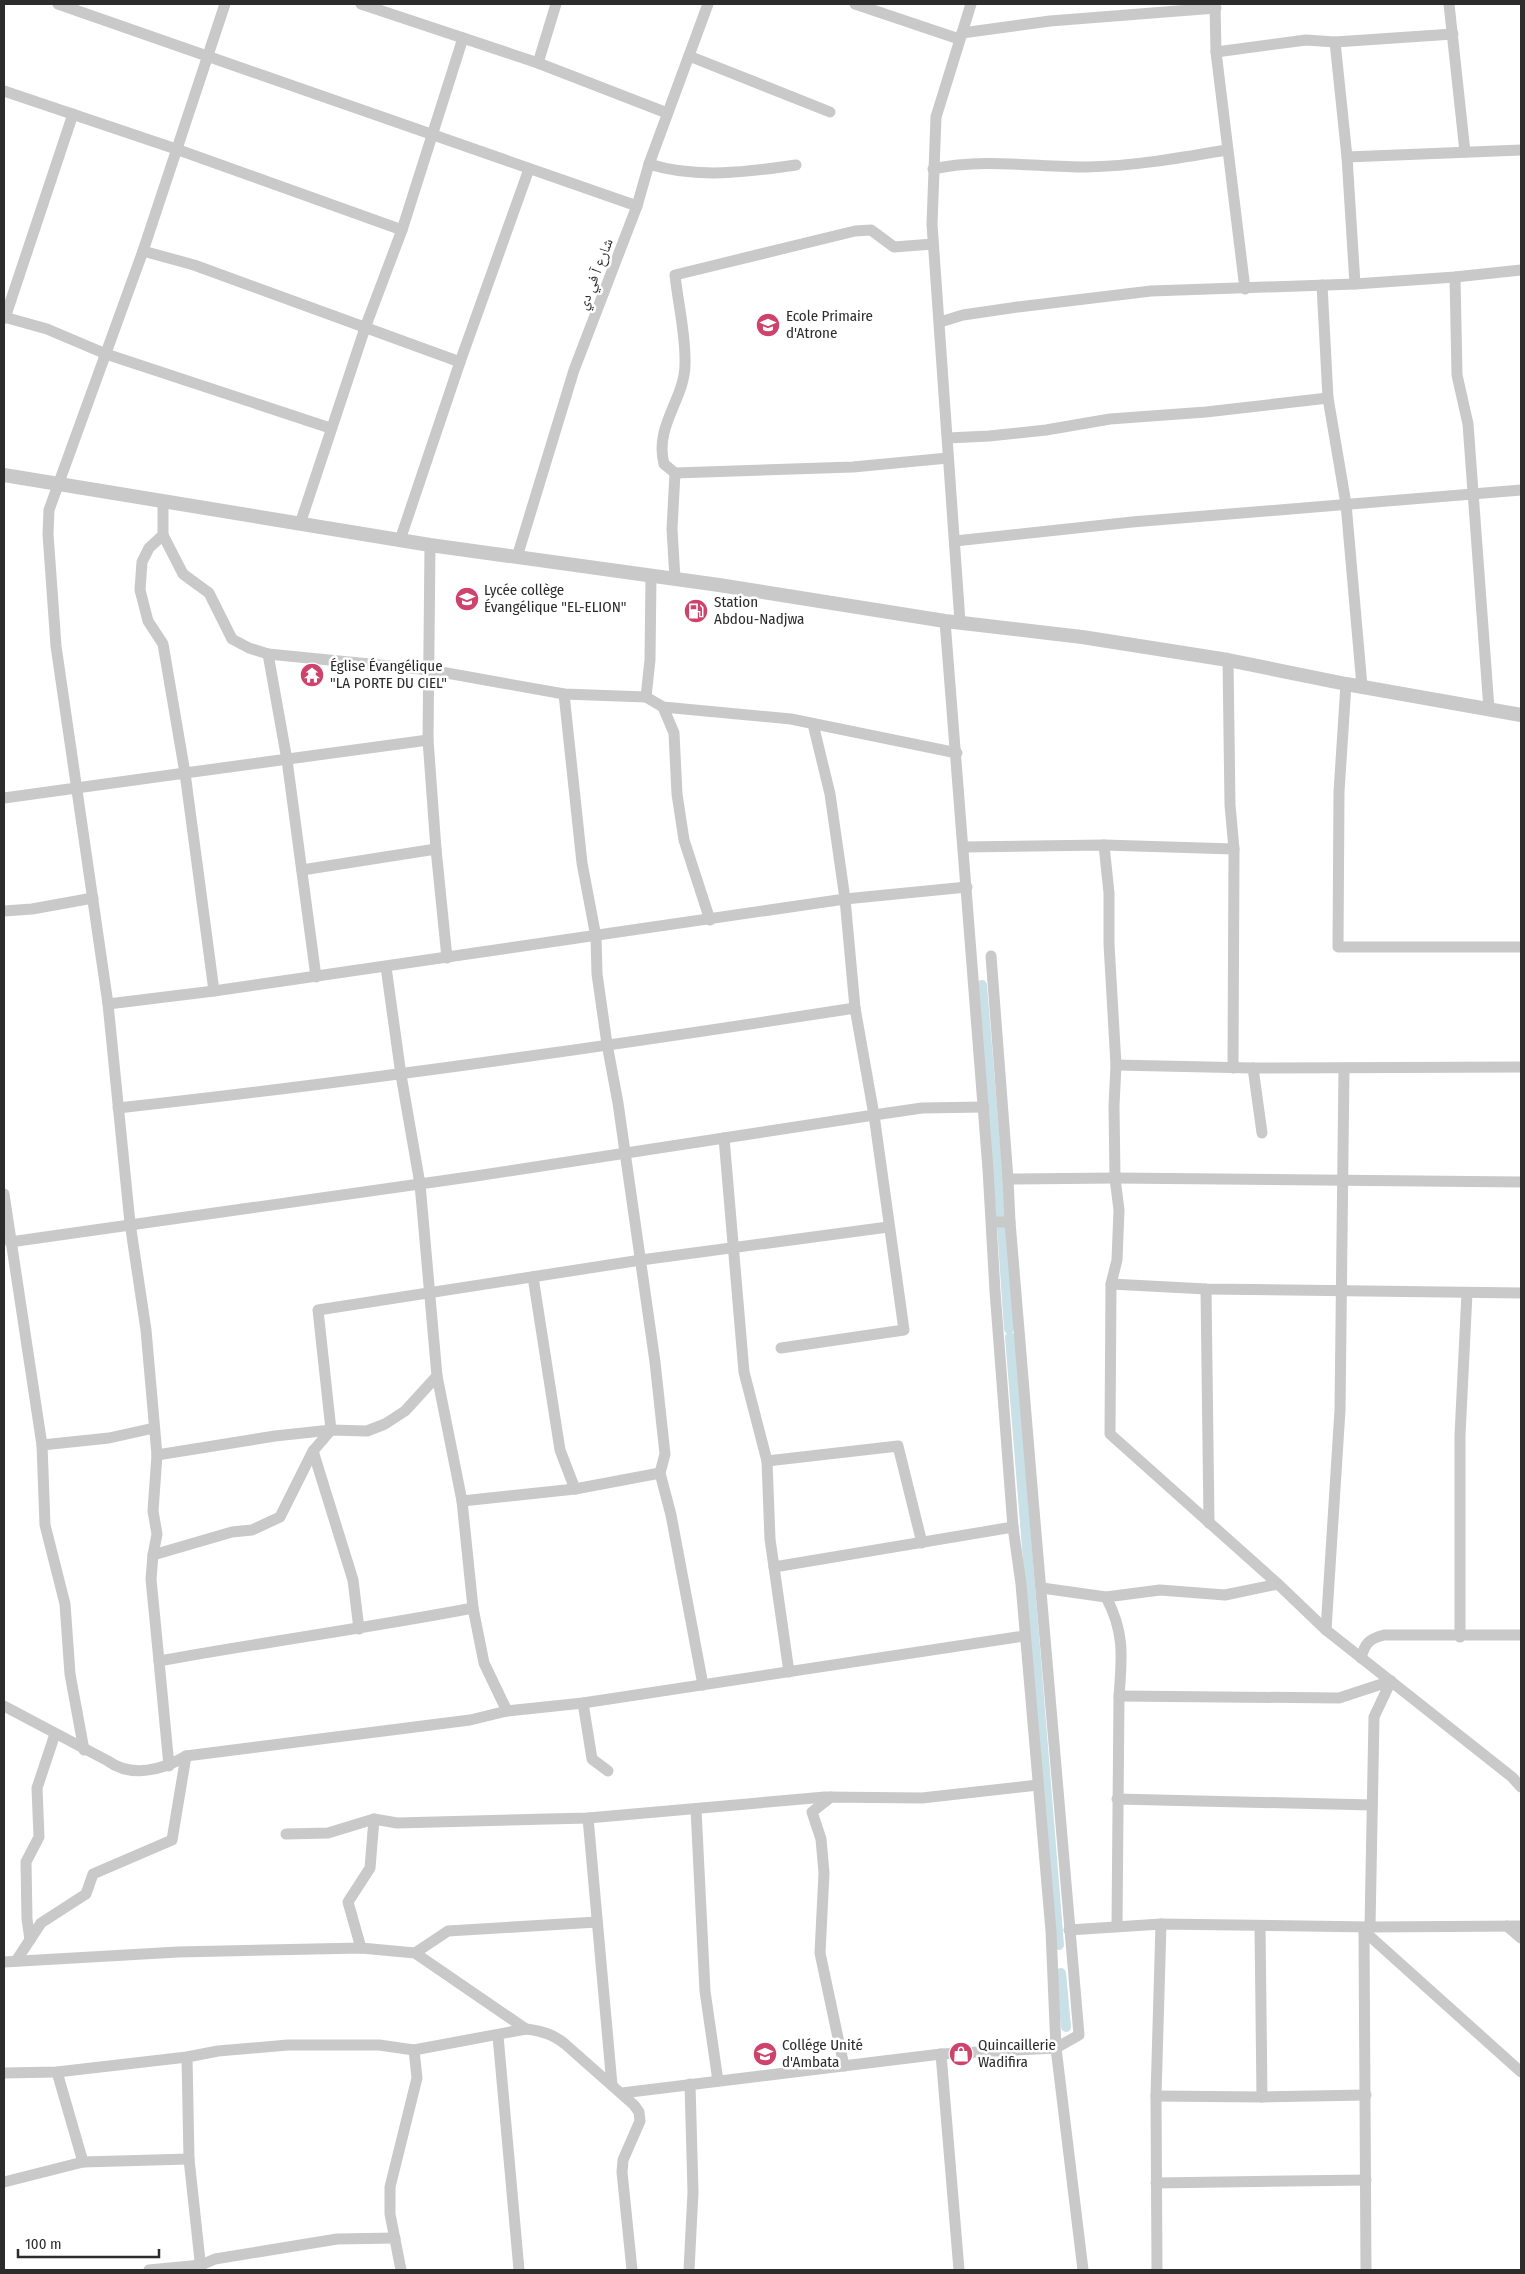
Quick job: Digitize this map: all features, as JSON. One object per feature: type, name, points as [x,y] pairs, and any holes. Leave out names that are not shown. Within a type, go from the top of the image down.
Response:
[{"type":"street","points":[[58,4],[637,206]]},
{"type":"street","points":[[170,1766],[151,1579],[156,1534],[153,1511],[157,1455],[146,1330],[130,1223],[108,1004],[75,790],[56,646],[48,534],[49,510],[143,251],[225,4]]},
{"type":"street","points":[[361,4],[538,63],[667,113]]},
{"type":"street","points":[[538,63],[556,4]]},
{"type":"street","name":"شارع آ في دي","points":[[517,557],[574,370],[637,206],[649,164],[708,4]]},
{"type":"street","points":[[855,4],[960,36],[1050,21],[1216,6],[1216,52],[1245,289]]},
{"type":"street","points":[[960,622],[933,244],[933,169],[936,117],[970,4]]},
{"type":"street","points":[[1449,4],[1465,152]]},
{"type":"street","points":[[1216,52],[1306,40],[1334,42],[1453,34]]},
{"type":"street","points":[[300,524],[330,428],[402,230],[463,38]]},
{"type":"street","points":[[1334,42],[1347,157],[1355,284]]},
{"type":"street","points":[[689,56],[830,112]]},
{"type":"street","points":[[4,91],[176,149],[402,230]]},
{"type":"street","points":[[73,114],[4,317],[46,329],[106,354],[330,428]]},
{"type":"street","points":[[933,169],[1012,163],[1040,166],[1117,166],[1227,150]]},
{"type":"street","points":[[1347,157],[1521,150]]},
{"type":"street","points":[[649,164],[688,173],[758,170],[796,166]]},
{"type":"street","points":[[400,540],[460,362],[529,169]]},
{"type":"street","points":[[933,244],[894,247],[871,230],[855,231],[675,275],[685,364],[683,380],[667,419],[660,452],[664,464],[675,473],[853,467],[948,458]]},
{"type":"street","points":[[143,251],[194,265],[460,362]]},
{"type":"street","points":[[940,322],[982,312],[1151,291],[1355,284],[1521,270]]},
{"type":"street","points":[[1455,277],[1457,375],[1468,424],[1489,709]]},
{"type":"street","points":[[1322,285],[1328,398],[1346,504],[1362,686]]},
{"type":"street","points":[[948,438],[989,436],[1046,430],[1110,419],[1206,412],[1328,398]]},
{"type":"street","points":[[674,579],[672,529],[675,473]]},
{"type":"street","points":[[4,475],[430,545],[674,579],[944,621],[1082,637],[1228,660],[1346,684],[1521,715]]},
{"type":"street","points":[[955,541],[1132,522],[1521,490]]},
{"type":"street","points":[[163,502],[163,535],[183,574],[209,593],[232,639],[249,648],[268,654],[430,670],[564,694],[646,696],[663,707],[791,719],[956,753]]},
{"type":"street","points":[[163,535],[149,548],[142,562],[140,590],[148,620],[163,644],[185,773],[214,991]]},
{"type":"street","points":[[430,545],[428,740],[436,849],[448,958]]},
{"type":"street","points":[[646,696],[650,660],[651,576]]},
{"type":"street","points":[[944,621],[984,1107],[992,1222],[994,1291],[1013,1527],[1051,1931],[1056,2048],[1083,2270]]},
{"type":"street","points":[[268,654],[287,760],[316,977]]},
{"type":"street","points":[[1228,660],[1230,805],[1234,849],[1233,1068]]},
{"type":"street","points":[[1346,684],[1339,792],[1338,946],[1521,947]]},
{"type":"street","points":[[564,694],[582,863],[596,937],[597,974],[641,1260],[665,1454],[660,1472],[671,1515],[703,1684]]},
{"type":"street","points":[[663,707],[674,733],[677,794],[684,840],[710,920]]},
{"type":"street","points":[[781,1348],[904,1330],[874,1115],[855,1008],[845,899],[830,794],[813,724]]},
{"type":"street","points":[[4,798],[75,790],[428,740]]},
{"type":"street","points":[[964,846],[1104,845],[1234,849]]},
{"type":"street","points":[[1104,845],[1109,894],[1109,944],[1116,1065],[1114,1106],[1115,1178],[1118,1218],[1117,1260],[1111,1284],[1110,1434],[1278,1584],[1326,1630],[1512,1777],[1521,1787]]},
{"type":"street","points":[[302,870],[436,849]]},
{"type":"street","points":[[108,1004],[316,977],[845,899],[967,887]]},
{"type":"street","points":[[4,911],[32,909],[93,898]]},
{"type":"street","points":[[622,2094],[941,2054],[1056,2048],[1079,2035],[1048,1694],[1042,1588],[1010,1222],[991,956]]},
{"type":"street","points":[[386,967],[401,1075],[420,1184],[437,1376],[462,1501],[472,1608],[484,1663],[507,1712]]},
{"type":"street","points":[[118,1108],[401,1075],[607,1044],[656,1040],[855,1008]]},
{"type":"street","points":[[1116,1065],[1233,1068],[1521,1067]]},
{"type":"street","points":[[1253,1068],[1262,1133]]},
{"type":"street","points":[[1326,1630],[1340,1410],[1343,1292],[1344,1068]]},
{"type":"street","points":[[10,1242],[130,1223],[420,1184],[922,1108],[984,1107]]},
{"type":"street","points":[[724,1138],[744,1372],[767,1461],[770,1538],[789,1672]]},
{"type":"street","points":[[1008,1180],[1115,1178],[1521,1182]]},
{"type":"street","points":[[4,1194],[42,1445],[46,1525],[65,1604],[70,1674],[84,1750]]},
{"type":"street","points":[[992,1222],[1010,1222]]},
{"type":"street","points":[[153,1555],[232,1532],[252,1530],[280,1517],[313,1451],[331,1430],[318,1310],[641,1260],[888,1226]]},
{"type":"street","points":[[533,1277],[560,1450],[575,1489]]},
{"type":"street","points":[[1111,1284],[1206,1289],[1521,1293]]},
{"type":"street","points":[[1206,1289],[1209,1523]]},
{"type":"street","points":[[1460,1637],[1460,1435],[1467,1293]]},
{"type":"street","points":[[157,1455],[275,1436],[331,1430],[366,1431],[384,1424],[405,1411],[437,1376]]},
{"type":"street","points":[[42,1445],[109,1438],[154,1428]]},
{"type":"street","points":[[767,1461],[898,1446],[922,1544]]},
{"type":"street","points":[[313,1451],[352,1580],[359,1629]]},
{"type":"street","points":[[462,1501],[575,1489],[660,1472]]},
{"type":"street","points":[[774,1567],[922,1544],[1013,1527]]},
{"type":"street","points":[[1042,1588],[1106,1597],[1160,1590],[1225,1595],[1278,1584]]},
{"type":"street","points":[[1106,1597],[1120,1631],[1122,1659],[1119,1696],[1117,1799],[1117,1926]]},
{"type":"street","points":[[159,1661],[268,1641],[359,1629],[472,1608]]},
{"type":"street","points":[[1361,1658],[1364,1644],[1372,1639],[1384,1636],[1460,1637],[1521,1635]]},
{"type":"street","points":[[4,1706],[108,1761],[119,1770],[150,1770],[170,1766],[186,1756],[470,1720],[507,1712],[583,1703],[1024,1636]]},
{"type":"street","points":[[1119,1696],[1339,1698],[1391,1681]]},
{"type":"street","points":[[1366,2270],[1367,1929],[1374,1717],[1391,1681]]},
{"type":"street","points":[[583,1703],[592,1759],[608,1771]]},
{"type":"street","points":[[30,1940],[27,1919],[26,1862],[39,1837],[37,1788],[55,1734]]},
{"type":"street","points":[[16,1961],[41,1923],[86,1894],[94,1874],[172,1840],[186,1756]]},
{"type":"street","points":[[286,1834],[328,1833],[374,1819],[398,1823],[588,1818],[831,1797],[922,1798],[1038,1786]]},
{"type":"street","points":[[831,1797],[812,1812],[821,1839],[824,1874],[820,1953],[844,2066]]},
{"type":"street","points":[[1117,1799],[1372,1805]]},
{"type":"street","points":[[696,1809],[704,1991],[718,2081]]},
{"type":"street","points":[[588,1818],[612,2085]]},
{"type":"street","points":[[361,1948],[348,1902],[370,1868],[374,1819]]},
{"type":"street","points":[[415,1953],[448,1931],[597,1922]]},
{"type":"street","points":[[1069,1930],[1161,1924],[1367,1929],[1521,1926]]},
{"type":"street","points":[[1157,2270],[1156,2096],[1161,1924]]},
{"type":"street","points":[[1260,1926],[1262,2098]]},
{"type":"street","points":[[1507,1926],[1521,1938]]},
{"type":"street","points":[[1367,1929],[1521,2072]]},
{"type":"street","points":[[4,1962],[178,1952],[361,1948],[415,1953],[526,2029],[555,2036],[634,2105],[640,2117],[639,2126],[622,2163],[632,2270]]},
{"type":"street","points":[[4,2074],[57,2072],[187,2057],[218,2051],[288,2045],[378,2045],[414,2050],[498,2036],[526,2029]]},
{"type":"street","points":[[498,2036],[519,2270]]},
{"type":"street","points":[[401,2270],[390,2214],[390,2187],[417,2078],[414,2050]]},
{"type":"street","points":[[941,2054],[959,2270]]},
{"type":"street","points":[[187,2057],[189,2159],[202,2269]]},
{"type":"street","points":[[57,2072],[83,2162]]},
{"type":"street","points":[[689,2270],[693,2192],[690,2084]]},
{"type":"street","points":[[1156,2096],[1262,2098],[1366,2095]]},
{"type":"street","points":[[4,2182],[83,2162],[189,2159]]},
{"type":"street","points":[[1156,2184],[1366,2180]]},
{"type":"street","points":[[149,2270],[202,2269],[215,2259],[337,2239],[395,2238]]},
{"type":"waterway","points":[[982,985],[1001,1215]]},
{"type":"waterway","points":[[1002,1227],[1009,1329]]},
{"type":"waterway","points":[[1010,1337],[1059,1945]]},
{"type":"waterway","points":[[1061,1973],[1066,2027]]},
{"type":"place","name":"Ecole Primaire d'Atrone","points":[[768,325]]},
{"type":"place","name":"Lycée collège Évangélique \"EL-ELION\"","points":[[467,599]]},
{"type":"place","name":"Station Abdou-Nadjwa","points":[[696,611]]},
{"type":"place","name":"Église Évangélique \"LA PORTE DU CIEL\"","points":[[312,675]]},
{"type":"place","name":"Collége Unité d'Ambata","points":[[765,2054]]},
{"type":"place","name":"Quincaillerie Wadifira","points":[[961,2054]]}]
